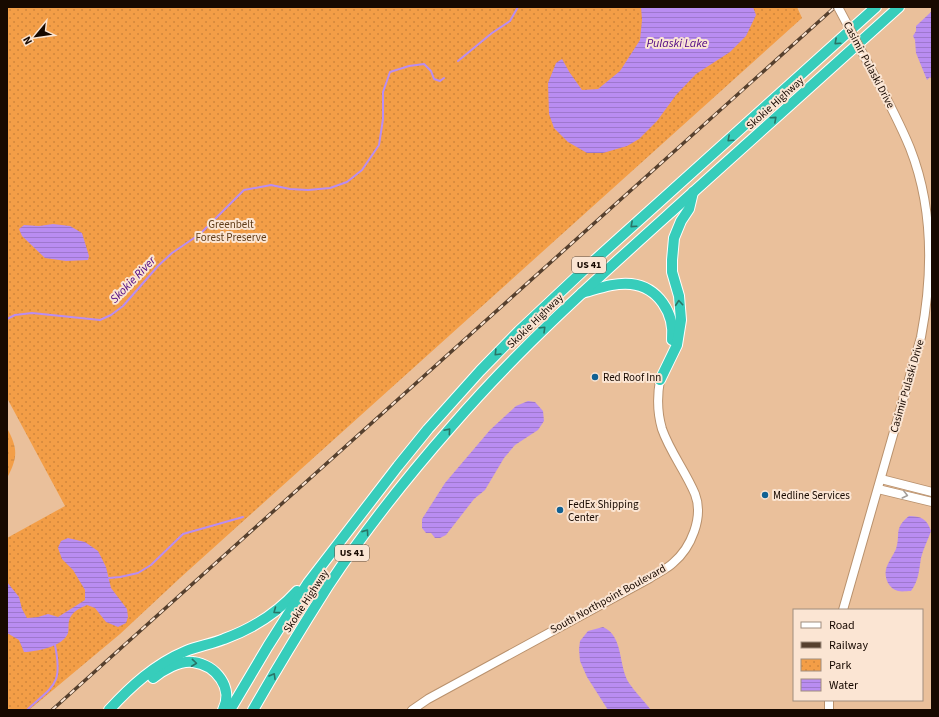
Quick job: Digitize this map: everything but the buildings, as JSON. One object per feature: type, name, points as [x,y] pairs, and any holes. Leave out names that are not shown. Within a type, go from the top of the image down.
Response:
[{"type":"highway","name":"Skokie Highway","points":[[230,710],[308,583],[377,492],[428,429],[480,371],[513,336],[586,268],[876,7]]},
{"type":"highway","name":"Skokie Highway","points":[[253,710],[329,584],[373,523],[467,408],[523,349],[580,293],[899,7]]},
{"type":"highway","points":[[660,380],[677,345],[681,320],[678,296],[672,272],[674,238],[681,221],[689,209],[693,192]]},
{"type":"highway","points":[[580,293],[616,285],[630,284],[641,286],[655,293],[669,313],[673,327],[672,339],[660,380]]},
{"type":"highway","points":[[109,710],[131,687],[146,674],[164,662],[186,651],[224,639],[248,629],[277,610],[291,599],[332,553]]},
{"type":"highway","points":[[115,710],[160,673],[179,664],[192,662],[205,665],[215,672],[223,682],[227,695],[223,710]]},
{"type":"street","name":"Casimir Pulaski Drive","points":[[838,7],[899,121],[911,149],[924,199],[928,224],[930,266],[929,291],[921,337],[843,609]]},
{"type":"street","name":"South Northpoint Boulevard","points":[[412,710],[441,692],[650,578],[673,564],[684,552],[696,528],[698,508],[696,496],[662,430],[657,396],[660,380]]},
{"type":"street","points":[[880,479],[932,492]]},
{"type":"street","points":[[878,489],[932,502]]},
{"type":"green space","name":"Greenbelt Forest Preserve","points":[[7,7],[797,7],[802,18],[180,578],[120,634],[29,710],[7,710],[7,538],[65,506],[7,398]]},
{"type":"green space","points":[[7,428],[15,448],[15,458],[7,478]]},
{"type":"water","name":"Pulaski Lake","points":[[641,7],[753,7],[756,15],[746,36],[730,52],[696,74],[676,95],[657,121],[639,139],[627,146],[603,153],[587,153],[568,142],[554,128],[549,114],[548,83],[556,63],[562,59],[582,90],[598,89],[620,71],[640,40],[642,20]]},
{"type":"water","points":[[932,11],[932,79],[930,77],[927,80],[916,53],[915,40],[913,36],[916,31],[916,26]]},
{"type":"water","points":[[53,224],[70,226],[82,233],[89,256],[88,260],[66,261],[45,258],[22,236],[19,229],[24,225],[39,226]]},
{"type":"water","points":[[528,401],[535,402],[543,411],[544,421],[538,430],[515,445],[504,458],[485,490],[474,499],[446,535],[440,538],[435,538],[431,533],[426,533],[422,528],[422,519],[445,483],[490,430],[516,406]]},
{"type":"water","points":[[909,516],[923,519],[928,524],[931,531],[922,555],[914,587],[911,591],[900,591],[892,588],[888,583],[886,569],[896,549],[899,528]]},
{"type":"water","points":[[68,538],[85,542],[98,551],[106,567],[111,588],[127,609],[128,617],[126,623],[118,627],[106,622],[95,608],[87,605],[72,615],[69,621],[68,633],[61,641],[49,647],[24,652],[19,640],[7,633],[7,582],[19,597],[22,609],[27,618],[48,614],[58,617],[85,600],[85,590],[73,570],[62,559],[58,548],[61,541]]},
{"type":"water","points":[[603,627],[610,631],[618,644],[623,668],[629,683],[651,710],[608,710],[587,677],[580,661],[580,641],[588,631]]},
{"type":"waterway","name":"Skokie River","points":[[458,61],[492,33],[510,21],[518,7]]},
{"type":"waterway","name":"Skokie River","points":[[7,319],[15,315],[32,313],[100,320],[111,315],[123,306],[158,266],[172,253],[200,234],[244,190],[271,185],[290,189],[308,190],[330,188],[347,182],[362,170],[379,145],[383,119],[383,92],[390,72],[409,66],[424,64],[431,71],[434,79],[440,81],[444,78]]},
{"type":"waterway","points":[[109,578],[138,573],[151,565],[183,534],[243,517]]},
{"type":"waterway","points":[[27,710],[50,689],[57,677],[58,669],[55,645]]},
{"type":"railway","points":[[52,710],[835,7]]},
{"type":"place","name":"Red Roof Inn","points":[[595,377]]},
{"type":"place","name":"Medline Services","points":[[765,495]]},
{"type":"place","name":"FedEx Shipping Center","points":[[560,510]]}]
